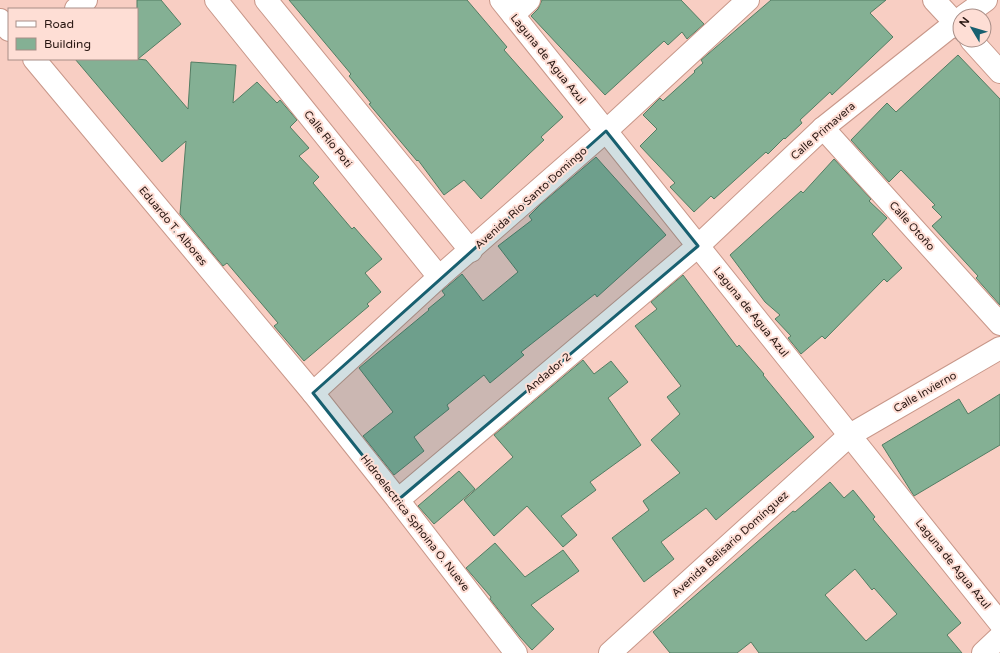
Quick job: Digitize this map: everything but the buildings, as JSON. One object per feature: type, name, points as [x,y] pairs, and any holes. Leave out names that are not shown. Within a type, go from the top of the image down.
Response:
[{"type":"street","points":[[77,8],[86,0]]},
{"type":"street","name":"Calle Río Poti","points":[[216,0],[439,277]]},
{"type":"street","points":[[266,0],[471,252]]},
{"type":"street","points":[[507,8],[529,0]]},
{"type":"street","name":"Avenida Río Santo Domingo","points":[[312,393],[439,277],[471,252],[606,131],[748,0]]},
{"type":"street","points":[[934,0],[952,15]]},
{"type":"street","name":"Calle Primavera","points":[[977,8],[986,0]]},
{"type":"street","name":"Laguna de Agua Azul","points":[[507,8],[1000,623]]},
{"type":"street","points":[[0,20],[8,29]]},
{"type":"street","name":"Calle Primavera","points":[[698,246],[823,128],[952,28]]},
{"type":"street","points":[[978,48],[1000,72]]},
{"type":"street","name":"Eduardo T. Albores","points":[[35,60],[312,393]]},
{"type":"street","name":"Calle Otoño","points":[[823,128],[1000,324]]},
{"type":"street","name":"Andador 2","points":[[398,500],[698,246]]},
{"type":"street","name":"Calle Invierno","points":[[850,435],[1000,348]]},
{"type":"street","name":"Hidroelectrica Sphoina O. Nueve","points":[[312,393],[398,500],[516,653]]},
{"type":"street","name":"Avenida Belisario Domínguez","points":[[610,653],[850,435]]},
{"type":"street","points":[[983,653],[1000,637]]},
{"type":"highlighted area","points":[[606,131],[698,246],[398,500],[313,393]]}]
